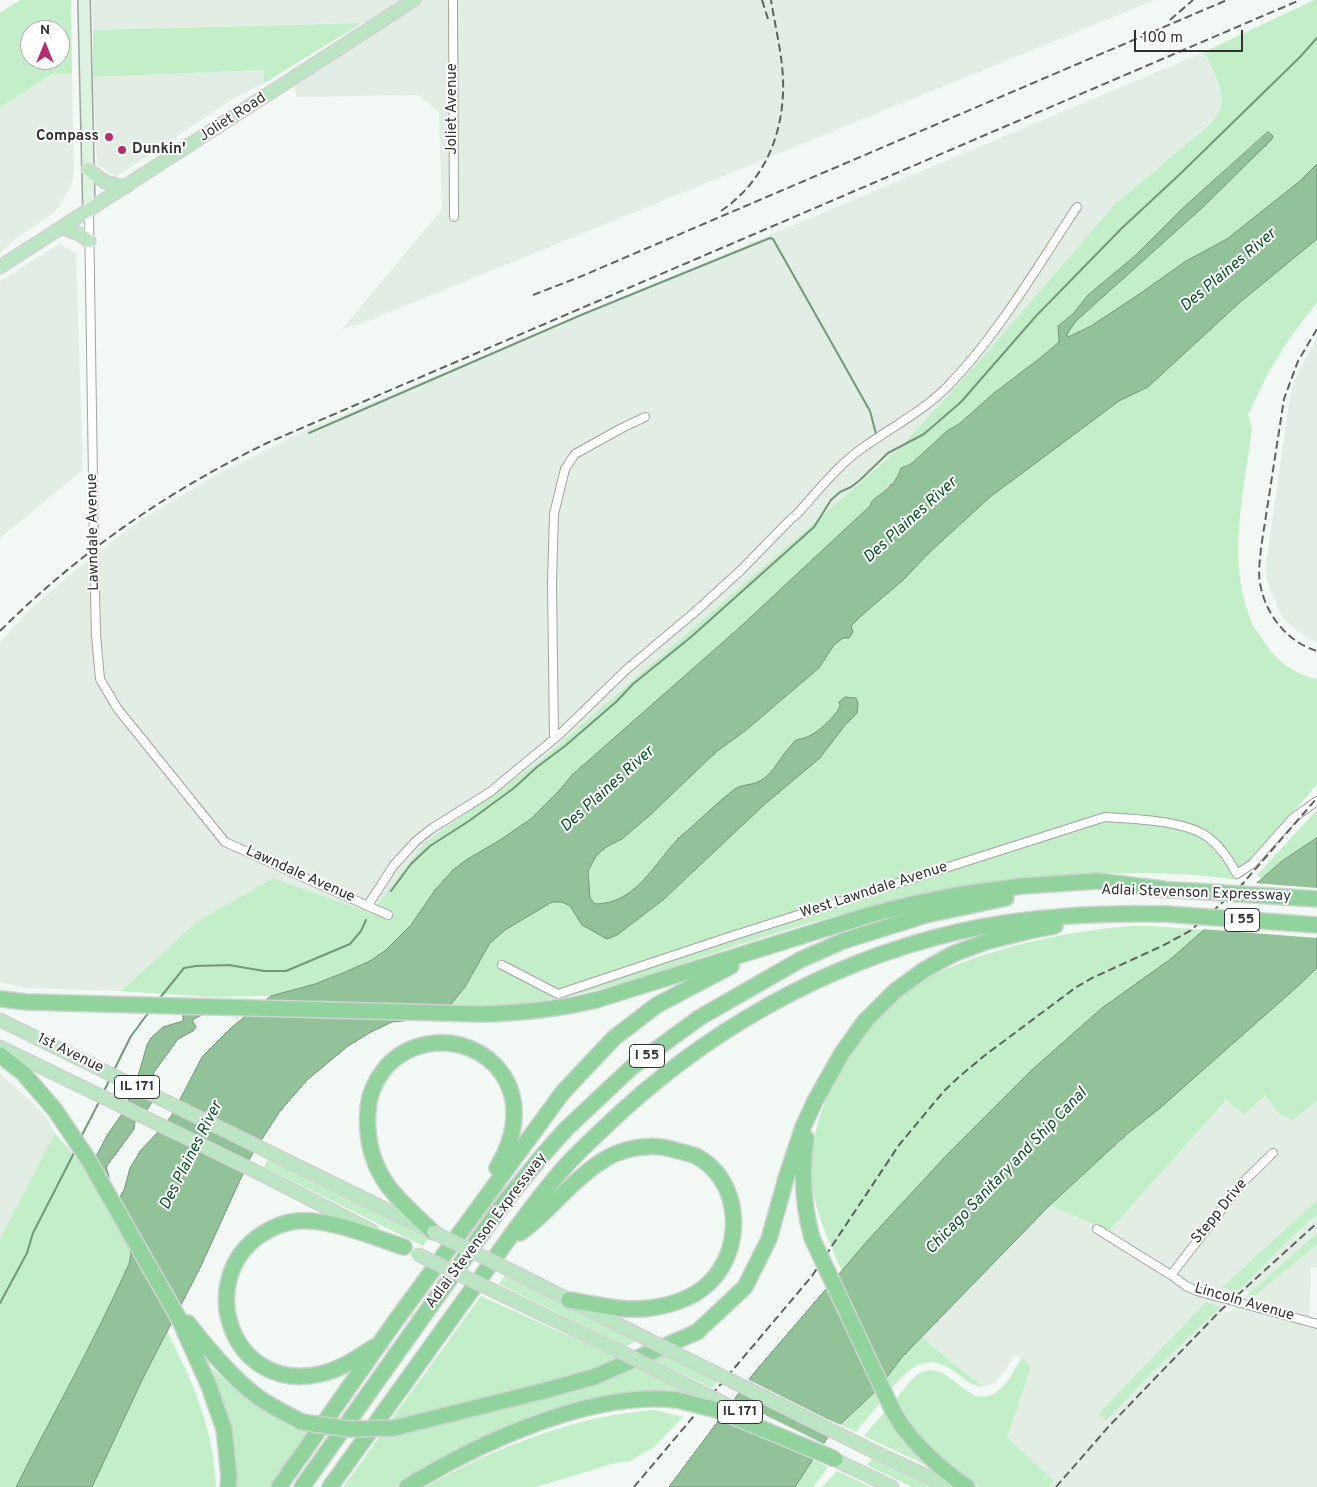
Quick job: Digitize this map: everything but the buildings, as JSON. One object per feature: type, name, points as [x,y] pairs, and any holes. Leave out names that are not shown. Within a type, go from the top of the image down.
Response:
[{"type":"highway","points":[[0,999],[28,1002],[509,1014],[569,1007],[869,915],[962,894],[1005,888],[1097,881],[1163,890]]},
{"type":"highway","name":"Adlai Stevenson Expressway","points":[[302,1487],[503,1204],[542,1156],[566,1130],[632,1067],[683,1029],[724,1003],[800,960],[843,942],[926,915],[992,900],[1054,892],[1123,889],[1193,891],[1317,899]]},
{"type":"highway","points":[[198,1345],[248,1389],[278,1410],[302,1422],[349,1429],[394,1428],[594,1377],[697,1332],[746,1287],[769,1239],[786,1175],[803,1127],[828,1077],[865,1021],[895,991],[924,970],[953,954],[985,942],[1029,930],[1132,914]]},
{"type":"highway","name":"Adlai Stevenson Expressway","points":[[330,1487],[506,1243],[563,1168],[629,1103],[680,1061],[741,1021],[799,989],[881,954],[958,932],[1006,923],[1063,916],[1166,914],[1317,925]]},
{"type":"highway","points":[[280,1487],[394,1323],[563,1092],[614,1038],[657,1005],[687,987],[782,942]]},
{"type":"highway","points":[[433,1232],[386,1184],[371,1152],[367,1120],[368,1103],[381,1073],[396,1057],[414,1047],[436,1042],[455,1043],[474,1049],[488,1059],[500,1072],[508,1086],[514,1118],[512,1135],[506,1153],[477,1209]]},
{"type":"highway","points":[[0,1055],[23,1073],[55,1110],[88,1159],[198,1345],[209,1386],[224,1429],[228,1487]]},
{"type":"highway","points":[[828,1077],[811,1116],[804,1155],[805,1206],[812,1238],[893,1411],[902,1426],[923,1452],[948,1474],[967,1487]]},
{"type":"highway","points":[[506,1243],[533,1224],[586,1172],[613,1154],[636,1147],[664,1146],[696,1156],[715,1172],[728,1192],[734,1216],[734,1236],[726,1262],[709,1284],[680,1302],[650,1308],[627,1309],[569,1300]]},
{"type":"highway","points":[[394,1323],[374,1347],[346,1365],[319,1374],[293,1376],[266,1370],[246,1354],[232,1333],[226,1309],[228,1285],[236,1261],[253,1241],[277,1225],[298,1220],[331,1224],[410,1250]]},
{"type":"highway","points":[[406,1487],[463,1455],[533,1425],[619,1401],[648,1398],[678,1400],[717,1410],[834,1459]]},
{"type":"main road","name":"Joliet Road","points":[[0,267],[414,0]]},
{"type":"main road","points":[[88,169],[105,182],[126,187]]},
{"type":"main road","points":[[62,228],[89,240]]},
{"type":"main road","name":"1st Avenue","points":[[0,1020],[433,1232]]},
{"type":"main road","name":"1st Avenue","points":[[0,1047],[263,1175],[410,1250]]},
{"type":"main road","name":"IL 171","points":[[433,1232],[879,1454],[951,1487]]},
{"type":"main road","name":"IL 171","points":[[410,1250],[617,1350],[892,1487]]},
{"type":"street","name":"Lawndale Avenue","points":[[84,0],[94,548],[97,649],[100,679],[117,708],[225,842],[388,915]]},
{"type":"street","name":"Joliet Avenue","points":[[452,0],[454,217]]},
{"type":"street","points":[[368,905],[394,865],[416,841],[431,829],[490,792],[554,739],[627,668],[695,612],[740,571],[850,458],[916,414],[946,388],[972,360],[1013,303],[1077,207]]},
{"type":"street","points":[[554,739],[552,583],[554,514],[565,470],[575,454],[645,417]]},
{"type":"street","name":"West Lawndale Avenue","points":[[502,965],[558,994],[729,937],[1105,817],[1150,820],[1201,832],[1218,846],[1238,874],[1252,864],[1293,818],[1317,800]]},
{"type":"street","name":"Stepp Drive","points":[[1171,1275],[1243,1182],[1273,1152]]},
{"type":"street","name":"Lincoln Avenue","points":[[1097,1229],[1186,1286],[1210,1296],[1317,1324]]},
{"type":"shaded area","points":[[20,0],[71,0],[72,74],[52,74],[0,107],[0,13]]},
{"type":"shaded area","points":[[92,0],[1155,0],[363,323],[342,329],[442,209],[439,112],[418,95],[297,97],[293,82],[383,22],[93,30]]},
{"type":"shaded area","points":[[1317,0],[1317,164],[1300,181],[1227,239],[1186,261],[1091,326],[1068,337],[1067,334],[1076,321],[1203,207],[1271,139],[1273,136],[1267,132],[1184,207],[1136,255],[1088,295],[1073,314],[1058,326],[1059,342],[994,393],[959,424],[947,431],[911,464],[905,465],[898,476],[874,499],[870,506],[797,578],[572,775],[532,818],[474,855],[443,880],[411,925],[386,950],[370,961],[315,984],[271,996],[210,997],[121,991],[195,923],[273,878],[371,913],[424,843],[541,760],[899,449],[988,351],[1115,204],[1211,123],[1222,103],[1220,88],[1204,52]]},
{"type":"shaded area","points":[[362,23],[264,83],[264,70],[93,77],[93,30]]},
{"type":"shaded area","points":[[1204,52],[1221,93],[1221,109],[1210,123],[1115,204],[988,351],[899,449],[541,760],[424,843],[371,914],[273,878],[195,923],[121,991],[25,988],[0,982],[0,642],[31,608],[80,566],[138,522],[216,475],[302,432]]},
{"type":"shaded area","points":[[264,70],[264,83],[233,99],[116,177],[97,164],[93,77]]},
{"type":"shaded area","points":[[52,74],[72,74],[74,171],[71,186],[56,211],[17,238],[0,253],[0,107]]},
{"type":"shaded area","points":[[1317,239],[1317,302],[1289,339],[1268,373],[1248,414],[1252,429],[1239,526],[1238,550],[1239,574],[1244,598],[1254,627],[1270,650],[1287,666],[1294,671],[1317,679],[1317,784],[1237,880],[1185,874],[1133,873],[1085,874],[991,883],[898,900],[852,911],[647,975],[570,996],[531,1002],[491,1005],[451,1004],[465,987],[490,943],[505,930],[552,902],[562,902],[570,906],[582,925],[617,935],[663,900],[765,804],[820,758],[845,725],[857,713],[850,697],[839,702],[836,712],[821,728],[804,739],[795,740],[766,777],[685,831],[644,880],[623,897],[610,902],[595,904],[590,898],[588,871],[596,856],[606,847],[622,839],[648,817],[716,752],[745,731],[819,668],[834,645],[843,638],[849,637],[853,632],[851,626],[861,616],[902,581],[931,551],[990,497],[1119,401],[1148,387],[1238,304]]},
{"type":"shaded area","points":[[59,244],[76,253],[83,470],[0,538],[0,281]]},
{"type":"shaded area","points":[[1317,337],[1317,643],[1297,631],[1282,617],[1270,590],[1266,564],[1290,396],[1295,379]]},
{"type":"shaded area","points":[[1317,810],[1317,838],[1282,861],[1263,878],[1256,876]]},
{"type":"shaded area","points":[[1130,926],[1205,930],[1172,958],[1102,1008],[1034,1068],[943,1159],[842,1271],[824,1229],[814,1196],[811,1170],[814,1138],[823,1108],[836,1079],[873,1024],[890,1005],[909,989],[943,970],[984,955],[1046,938]]},
{"type":"shaded area","points":[[1317,968],[1317,1101],[1293,1120],[1281,1115],[1265,1095],[1244,1114],[1226,1100],[1109,1231],[1050,1205],[1111,1149]]},
{"type":"shaded area","points":[[0,1074],[45,1115],[55,1133],[0,1238]]},
{"type":"shaded area","points":[[1265,1095],[1281,1115],[1293,1120],[1317,1101],[1317,1200],[1222,1287],[1237,1292],[1221,1307],[1204,1302],[1098,1414],[1106,1421],[1156,1369],[1219,1309],[1228,1313],[1247,1295],[1254,1296],[1317,1245],[1317,1268],[1311,1267],[1309,1327],[1317,1329],[1317,1487],[1049,1487],[1054,1481],[1007,1437],[1031,1366],[1015,1355],[994,1383],[983,1387],[921,1337],[1050,1205],[1109,1231],[1226,1100]]},
{"type":"shaded area","points":[[55,1133],[84,1167],[112,1213],[130,1248],[131,1255],[113,1300],[16,1487],[0,1487],[0,1238]]},
{"type":"shaded area","points":[[268,1159],[429,1237],[423,1246],[264,1167]]},
{"type":"shaded area","points":[[1317,1200],[1317,1215],[1296,1233],[1237,1292],[1222,1287]]},
{"type":"shaded area","points":[[1317,1215],[1317,1233],[1249,1293],[1240,1289],[1296,1233]]},
{"type":"shaded area","points":[[1317,1233],[1317,1245],[1254,1296],[1247,1295]]},
{"type":"shaded area","points":[[505,1276],[637,1341],[626,1346],[499,1284]]},
{"type":"shaded area","points":[[481,1296],[624,1361],[599,1370],[388,1424]]},
{"type":"shaded area","points":[[1205,1302],[1221,1307],[1156,1369],[1106,1421],[1098,1414]]},
{"type":"shaded area","points":[[167,1332],[185,1369],[200,1407],[211,1446],[216,1487],[92,1487],[144,1376]]},
{"type":"shaded area","points":[[921,1337],[983,1387],[970,1383],[948,1367],[929,1362],[913,1368],[889,1391],[884,1381],[902,1357]]},
{"type":"shaded area","points":[[666,1355],[718,1381],[712,1388],[654,1360]]},
{"type":"shaded area","points":[[1022,1358],[1031,1367],[1007,1437],[1054,1481],[1049,1487],[979,1487],[964,1478],[917,1437],[894,1402],[916,1376],[931,1370],[951,1378],[968,1392],[978,1396],[988,1396],[1002,1387]]},
{"type":"shaded area","points":[[205,1361],[228,1384],[253,1403],[280,1419],[311,1430],[270,1487],[234,1487]]},
{"type":"shaded area","points":[[637,1368],[702,1399],[621,1395],[403,1482],[395,1487],[343,1487],[380,1436],[405,1433],[518,1404],[578,1388]]},
{"type":"shaded area","points":[[878,1389],[882,1400],[856,1432],[841,1425]]},
{"type":"shaded area","points":[[887,1409],[930,1467],[864,1436]]},
{"type":"shaded area","points":[[654,1410],[683,1417],[654,1447],[630,1461],[615,1463],[536,1487],[425,1487],[479,1459],[535,1436],[594,1419]]},
{"type":"shaded area","points":[[874,1457],[935,1487],[912,1487],[867,1465]]},
{"type":"shaded area","points":[[814,1460],[828,1467],[813,1487],[795,1487]]},
{"type":"shaded area","points":[[837,1471],[871,1487],[822,1487]]},
{"type":"water","name":"Des Plaines River","points":[[1268,132],[1273,136],[1272,139],[1203,207],[1076,321],[1067,334],[1068,337],[1091,326],[1186,261],[1227,239],[1300,181],[1317,164],[1317,239],[1238,304],[1148,387],[1119,401],[990,497],[931,551],[902,581],[851,626],[853,632],[849,638],[843,638],[834,645],[819,668],[745,731],[716,752],[648,817],[622,839],[606,847],[596,856],[588,871],[590,898],[595,904],[611,902],[625,896],[637,887],[678,839],[723,798],[738,787],[757,782],[766,777],[795,741],[814,733],[830,720],[840,706],[839,702],[845,697],[856,698],[858,703],[857,713],[845,725],[820,758],[765,804],[663,900],[617,935],[607,939],[582,925],[570,906],[562,902],[552,902],[505,930],[490,943],[465,987],[451,1004],[412,1020],[392,1022],[371,1032],[348,1046],[307,1080],[280,1111],[251,1156],[200,1268],[144,1376],[92,1487],[16,1487],[129,1264],[130,1248],[112,1213],[93,1162],[108,1134],[124,1111],[151,1038],[163,1027],[183,1021],[183,1012],[208,1012],[192,1020],[196,1027],[193,1031],[178,1039],[154,1072],[153,1077],[159,1091],[147,1110],[136,1115],[134,1129],[106,1167],[109,1176],[108,1182],[117,1202],[124,1190],[130,1168],[141,1150],[172,1115],[202,1057],[232,1027],[271,996],[315,984],[345,972],[370,961],[386,950],[411,925],[435,890],[453,870],[532,818],[572,775],[739,628],[870,506],[873,500],[893,483],[901,468],[911,464],[947,431],[959,424],[994,393],[1059,342],[1058,326],[1073,314],[1088,295],[1136,255],[1184,207]]},
{"type":"water","name":"Chicago Sanitary and Ship Canal","points":[[1317,838],[1317,968],[1160,1108],[1126,1135],[1050,1205],[902,1357],[878,1389],[829,1435],[795,1487],[669,1487],[754,1373],[869,1239],[943,1159],[1034,1068],[1102,1008],[1172,958],[1282,861]]},
{"type":"pier","points":[[1254,883],[1317,888],[1317,938],[1201,929]]},
{"type":"pier","points":[[747,1379],[844,1426],[831,1437],[739,1391]]},
{"type":"pier","points":[[733,1399],[826,1445],[816,1461],[720,1416]]},
{"type":"waterway","points":[[391,891],[411,864],[430,846],[469,821],[514,788],[616,702],[633,684],[691,637],[814,527],[831,500],[840,492],[860,480],[888,453],[924,434],[961,402],[1036,316],[1122,228],[1179,175],[1300,57],[1317,38]]},
{"type":"waterway","points":[[309,433],[581,315],[770,238],[773,239],[870,411],[876,434]]},
{"type":"waterway","points":[[159,999],[184,968],[229,965],[264,971],[286,971],[350,944],[361,931],[366,920]]},
{"type":"waterway","points":[[114,1070],[131,1036],[149,1012]]},
{"type":"waterway","points":[[103,1093],[110,1079]]},
{"type":"waterway","points":[[81,1137],[99,1102]]},
{"type":"waterway","points":[[0,1303],[27,1253],[33,1233],[75,1151]]},
{"type":"railway","points":[[762,0],[768,19]]},
{"type":"railway","points":[[721,211],[750,185],[769,154],[776,136],[783,99],[783,79],[780,49],[771,0]]},
{"type":"railway","points":[[1170,20],[1193,0]]},
{"type":"railway","points":[[533,295],[582,276],[1227,0]]},
{"type":"railway","points":[[0,631],[61,575],[126,526],[194,482],[267,443],[1300,0]]},
{"type":"railway","points":[[1317,329],[1298,361],[1284,399],[1259,566],[1260,583],[1272,616],[1287,634],[1306,647],[1317,651]]},
{"type":"railway","points":[[634,1487],[812,1276],[899,1145],[944,1091],[984,1056],[1075,988],[1190,931],[1239,888],[1317,798]]},
{"type":"railway","points":[[1056,1487],[1110,1425],[1221,1310],[1317,1223]]},
{"type":"place","name":"Compass","points":[[109,137]]},
{"type":"place","name":"Dunkin'","points":[[122,150]]}]
